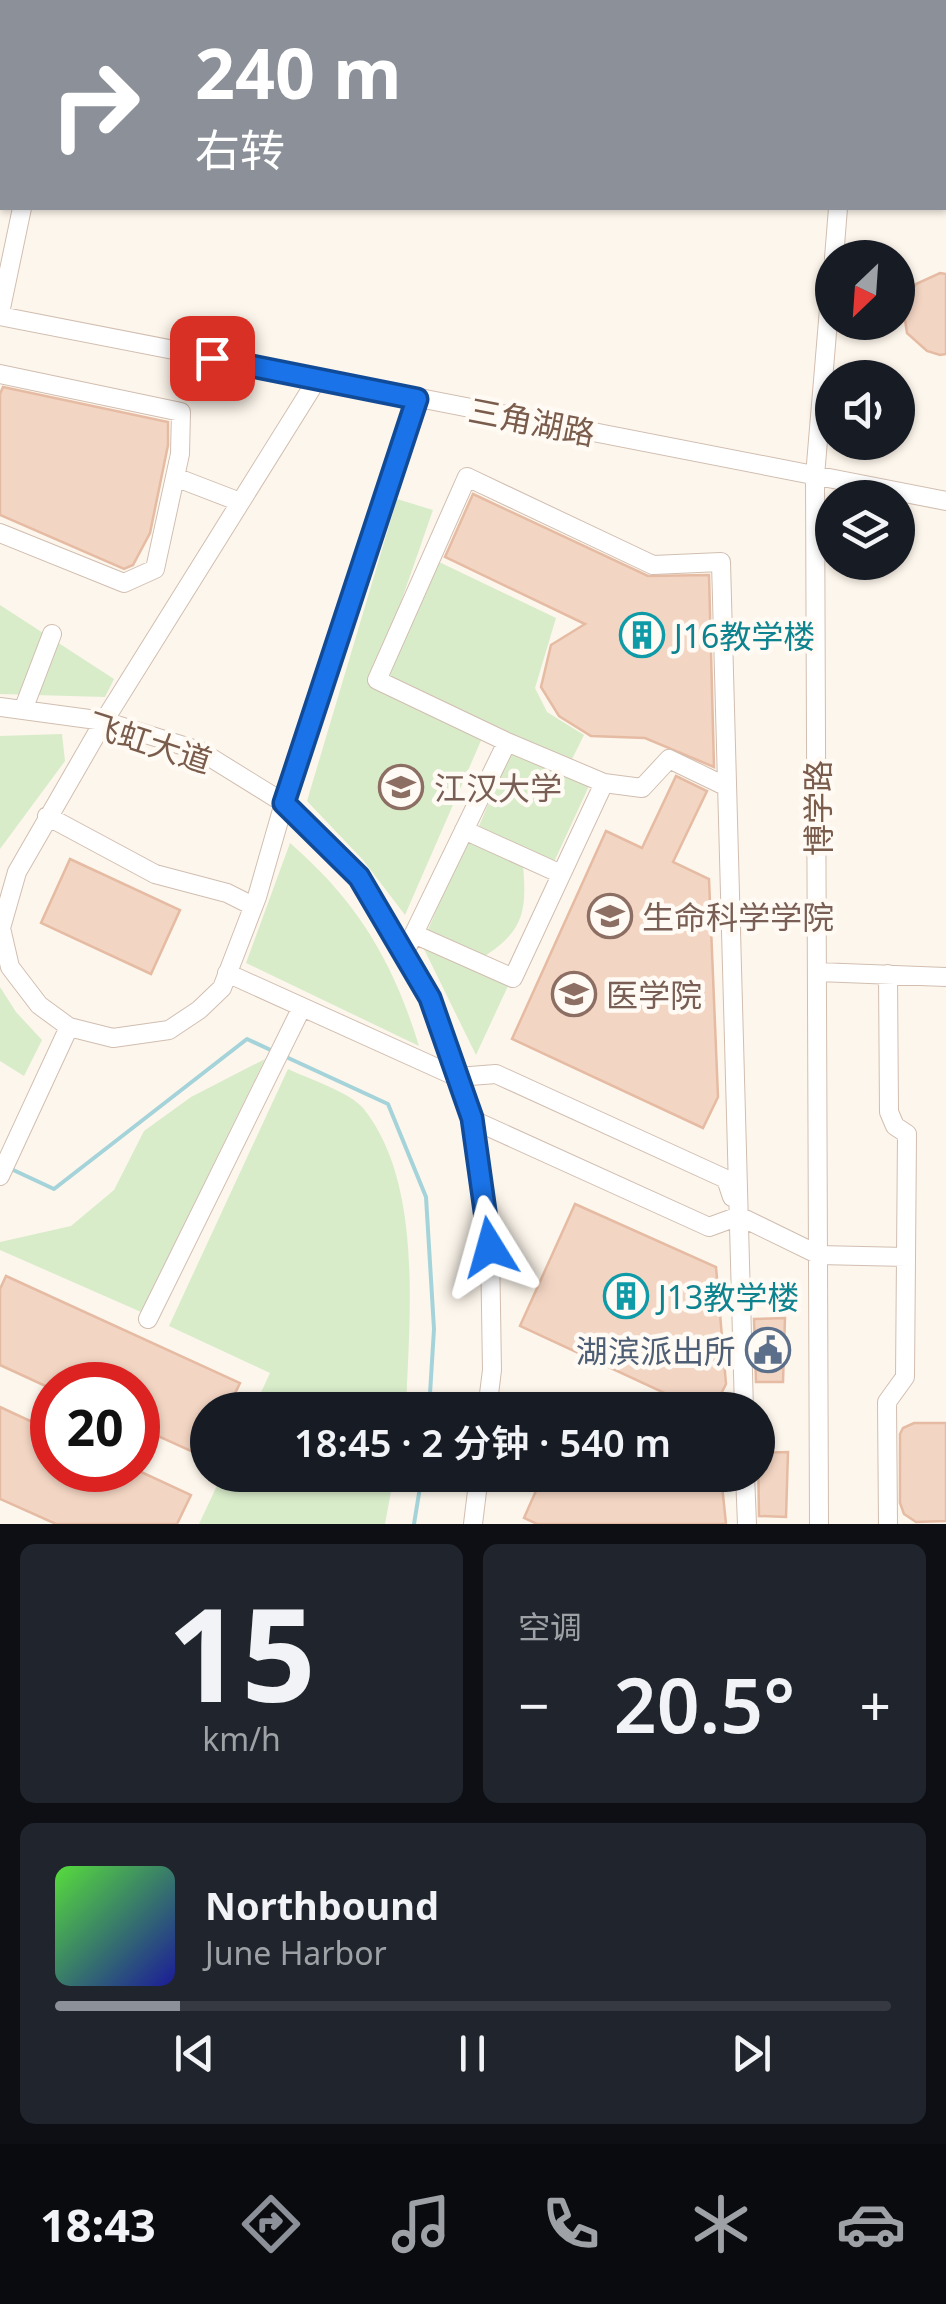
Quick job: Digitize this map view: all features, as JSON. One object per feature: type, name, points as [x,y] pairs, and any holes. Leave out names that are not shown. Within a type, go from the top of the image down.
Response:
[{"type":"street","points":[[0,315],[22,210]]},
{"type":"street","points":[[835,240],[838,210]]},
{"type":"street","name":"三角湖路","points":[[0,315],[946,502]]},
{"type":"street","name":"博学路","points":[[819,1524],[816,476],[827,340]]},
{"type":"street","points":[[0,374],[180,412],[180,454],[154,569],[124,583],[0,533]]},
{"type":"street","points":[[318,378],[47,816],[8,868],[0,928],[10,966],[39,1005],[69,1028],[113,1038],[169,1030],[222,988],[253,906],[417,399]]},
{"type":"street","points":[[175,477],[240,502]]},
{"type":"street","points":[[727,787],[668,759],[642,788],[604,783],[378,680],[467,478],[653,565],[722,562],[743,1392]]},
{"type":"street","points":[[23,710],[52,634]]},
{"type":"street","name":"飞虹大道","points":[[0,708],[104,721],[200,751],[284,803],[359,877],[430,998],[472,1118],[490,1247],[490,1392]]},
{"type":"street","points":[[404,954],[507,742]]},
{"type":"street","points":[[414,934],[513,978],[604,783]]},
{"type":"street","points":[[47,816],[155,874],[226,893],[253,906]]},
{"type":"street","points":[[464,830],[561,874]]},
{"type":"street","points":[[818,972],[946,977]]},
{"type":"street","points":[[227,973],[457,1078],[496,1074],[726,1178],[738,1216]]},
{"type":"street","points":[[888,974],[888,1112],[895,1126],[907,1134],[905,1377],[887,1402],[888,1524]]},
{"type":"street","points":[[148,1319],[302,1007]]},
{"type":"street","points":[[0,1176],[69,1028]]},
{"type":"street","points":[[472,1118],[708,1226],[738,1216],[819,1255],[906,1257]]},
{"type":"street","points":[[473,1524],[477,1492]]},
{"type":"street","points":[[745,1492],[746,1524]]},
{"type":"green space","points":[[397,499],[433,510],[372,685],[483,736],[405,915],[363,860],[307,801]]},
{"type":"green space","points":[[437,561],[556,618],[535,688],[547,712],[584,735],[571,761],[389,677]]},
{"type":"green space","points":[[0,605],[114,679],[105,697],[0,694]]},
{"type":"green space","points":[[62,734],[65,761],[0,849],[0,736]]},
{"type":"green space","points":[[510,752],[589,786],[554,862],[479,826]]},
{"type":"green space","points":[[466,840],[523,865],[520,919],[507,939],[482,958],[427,932]]},
{"type":"green space","points":[[290,843],[335,887],[370,934],[397,987],[419,1046],[246,963]]},
{"type":"green space","points":[[422,945],[508,986],[476,1055]]},
{"type":"green space","points":[[0,987],[42,1040],[24,1076],[0,1061]]},
{"type":"green space","points":[[265,1059],[141,1312],[0,1250],[0,1242],[71,1226],[114,1190],[144,1131],[191,1097]]},
{"type":"green space","points":[[288,1069],[357,1102],[382,1139],[396,1174],[404,1213],[410,1294],[407,1392],[261,1392],[270,1373],[169,1326]]},
{"type":"green space","points":[[214,1492],[391,1492],[385,1524],[199,1524]]},
{"type":"building","points":[[946,274],[946,354],[927,351],[915,340],[916,284]]},
{"type":"building","points":[[3,387],[168,422],[168,445],[150,533],[133,565],[124,569],[0,515]]},
{"type":"building","name":"J16教学楼","points":[[473,494],[648,576],[709,575],[714,767],[645,738],[591,736],[559,716],[541,687],[551,645],[585,624],[445,557]]},
{"type":"building","points":[[676,776],[707,791],[673,862],[709,879],[718,1097],[703,1128],[512,1039],[606,831],[642,848]]},
{"type":"building","points":[[70,859],[180,910],[151,974],[41,923]]},
{"type":"building","name":"J13教学楼","points":[[575,1204],[716,1267],[726,1384],[722,1392],[662,1392],[520,1326]]},
{"type":"building","points":[[6,1276],[240,1383],[236,1392],[190,1392],[190,1451],[160,1437],[160,1362],[30,1362],[30,1379],[0,1365],[0,1289]]},
{"type":"building","name":"湖滨派出所","points":[[785,1318],[783,1382],[756,1382],[754,1319]]},
{"type":"building","points":[[0,1407],[30,1421],[30,1492],[160,1492],[160,1481],[191,1495],[177,1524],[56,1524],[0,1499]]},
{"type":"building","points":[[914,1423],[946,1423],[946,1521],[916,1522],[904,1514],[900,1503],[900,1434]]},
{"type":"building","points":[[775,1452],[788,1452],[786,1517],[759,1516],[759,1492],[775,1492]]},
{"type":"building","points":[[535,1492],[723,1492],[726,1524],[537,1524],[524,1518]]},
{"type":"waterway","points":[[9,1168],[54,1189],[247,1039],[275,1052]]},
{"type":"waterway","points":[[284,1056],[388,1104],[426,1197],[434,1329],[430,1392]]},
{"type":"waterway","points":[[414,1524],[419,1492]]},
{"type":"place","name":"J16教学楼","points":[[642,635]]},
{"type":"place","name":"江汉大学","points":[[401,787]]},
{"type":"place","name":"生命科学学院","points":[[610,916]]},
{"type":"place","name":"医学院","points":[[574,994]]},
{"type":"place","name":"J13教学楼","points":[[626,1296]]},
{"type":"place","name":"湖滨派出所","points":[[768,1350]]},
{"type":"route","points":[[212,358],[417,399],[284,803],[359,877],[430,998],[472,1118],[490,1247]]}]
